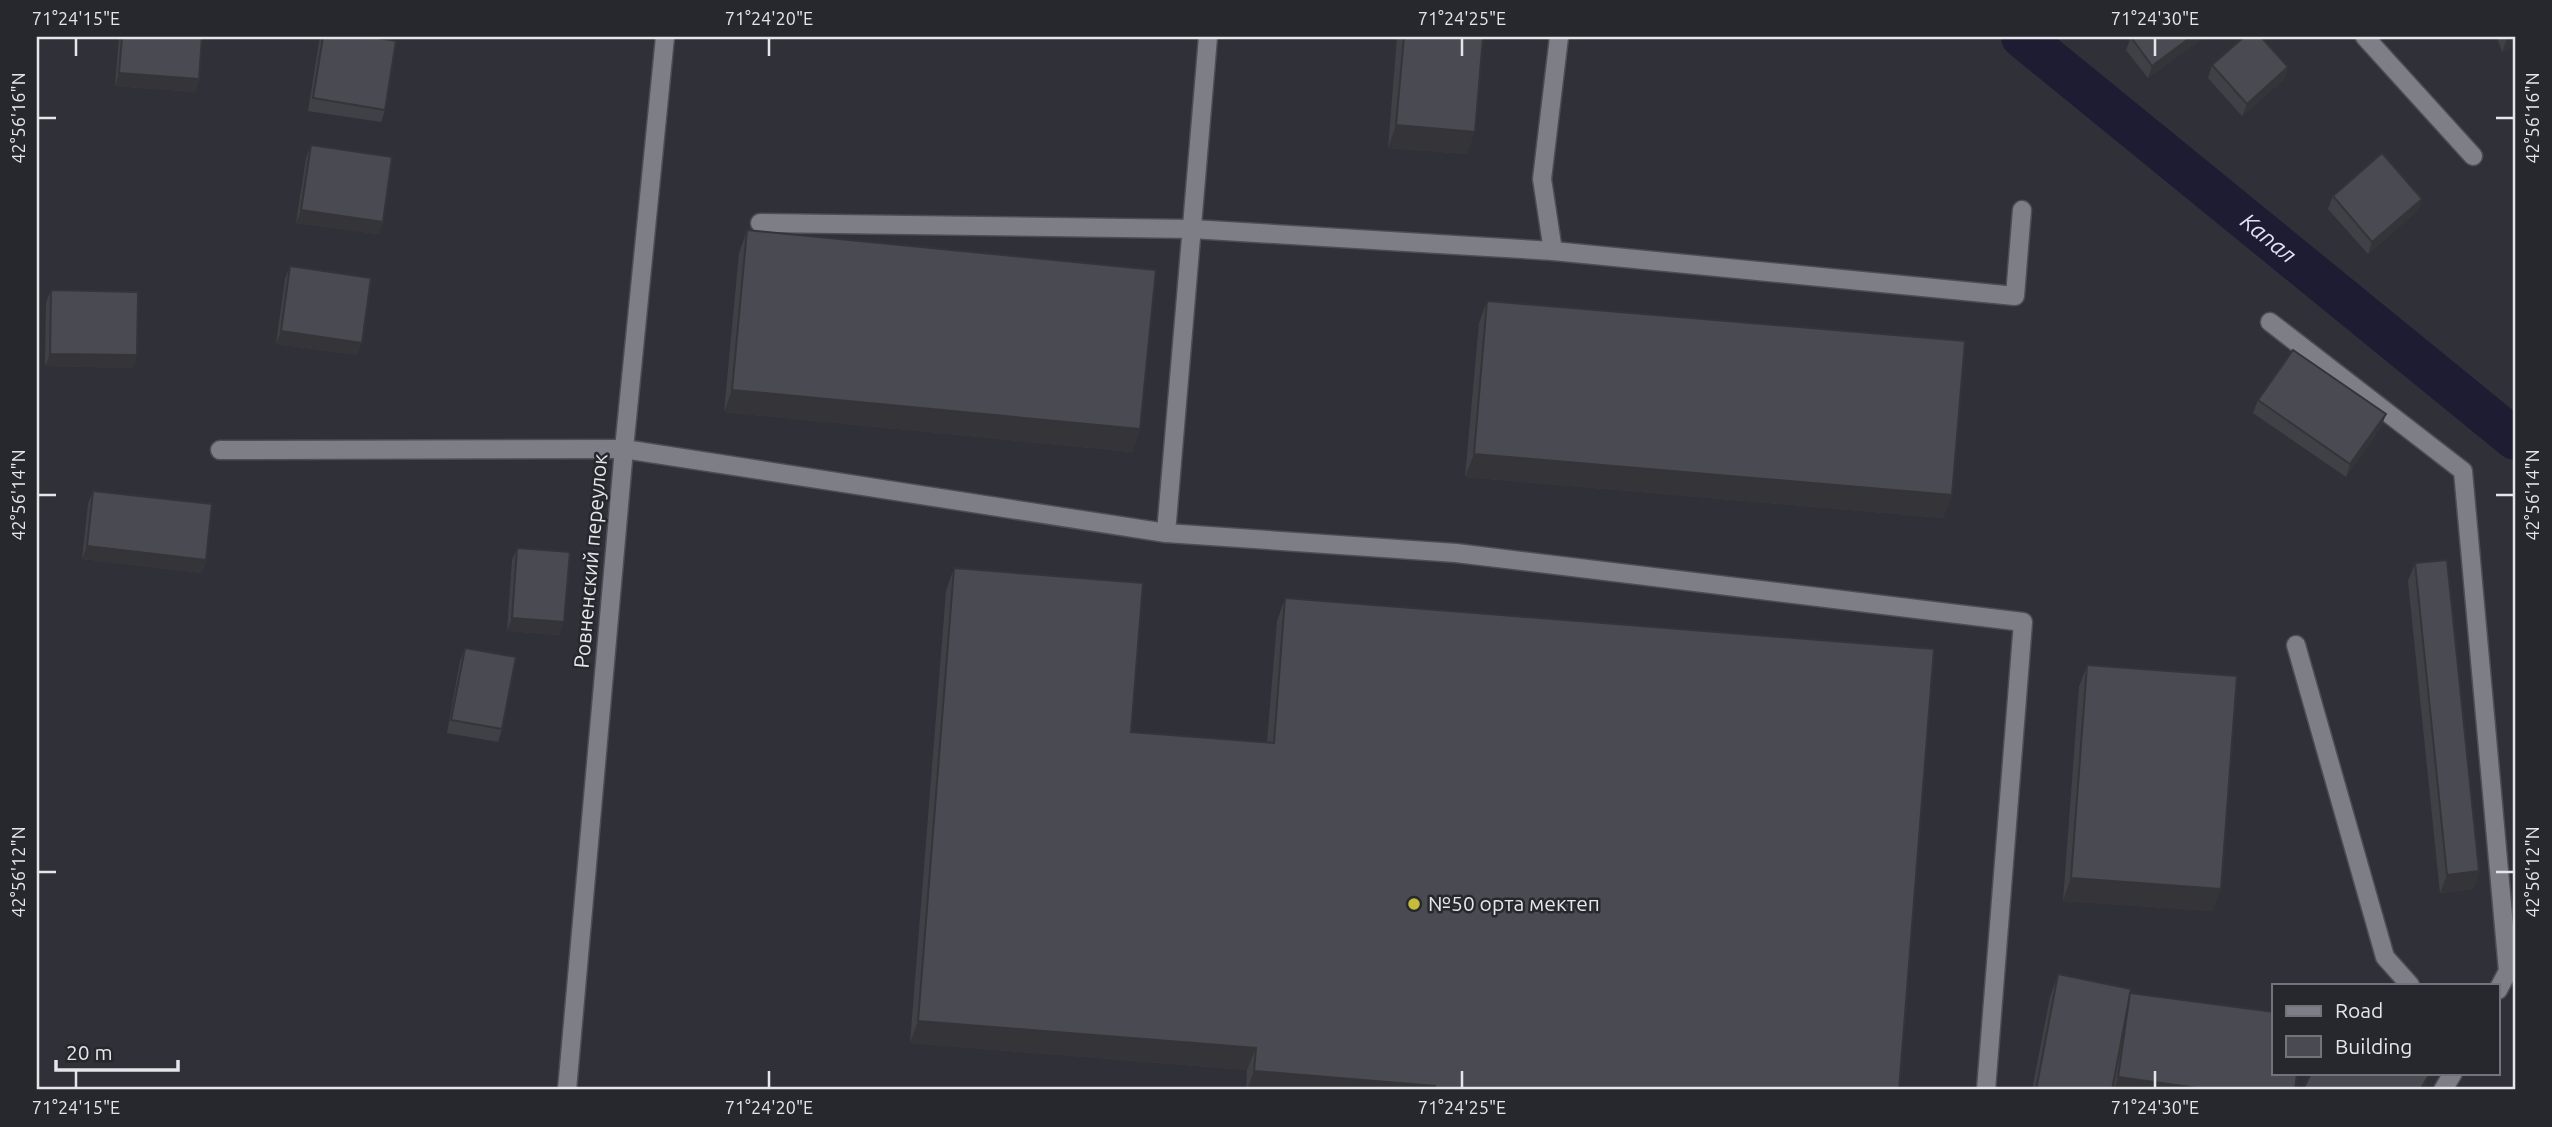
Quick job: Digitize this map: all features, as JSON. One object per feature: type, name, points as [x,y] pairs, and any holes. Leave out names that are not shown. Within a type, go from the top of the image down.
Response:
[{"type":"street","name":"Ровненский переулок","points":[[567,1090],[624,449],[665,37]]},
{"type":"street","points":[[1166,533],[1208,37]]},
{"type":"street","points":[[1553,251],[1542,179],[1559,37]]},
{"type":"street","points":[[2365,37],[2473,156]]},
{"type":"street","points":[[760,223],[1192,229],[1553,251],[2015,296],[2022,210]]},
{"type":"street","points":[[2270,322],[2463,471],[2508,971],[2500,986]]},
{"type":"street","points":[[220,450],[624,449],[1166,533],[1456,553],[2023,622],[1986,1090]]},
{"type":"street","points":[[2296,645],[2385,957],[2409,984]]},
{"type":"street","points":[[2443,1090],[2452,1074]]},
{"type":"building","points":[[122,37],[202,37],[199,79],[119,73]]},
{"type":"building","points":[[323,37],[372,37],[396,41],[385,110],[313,98]]},
{"type":"building","points":[[1404,37],[1483,37],[1475,132],[1396,125]]},
{"type":"building","points":[[2131,37],[2191,37],[2152,66]]},
{"type":"building","points":[[2244,37],[2261,37],[2288,67],[2247,104],[2212,65]]},
{"type":"building","points":[[311,145],[392,157],[383,222],[301,210]]},
{"type":"building","points":[[2382,153],[2422,199],[2372,242],[2333,196]]},
{"type":"building","points":[[747,230],[1156,270],[1140,429],[732,390]]},
{"type":"building","points":[[290,266],[371,278],[362,343],[281,331]]},
{"type":"building","points":[[51,290],[138,292],[137,355],[50,354]]},
{"type":"building","points":[[1487,301],[1965,341],[1952,495],[1474,454]]},
{"type":"building","points":[[2293,350],[2386,414],[2350,464],[2258,400]]},
{"type":"building","points":[[93,491],[212,504],[206,560],[87,546]]},
{"type":"building","points":[[517,548],[570,552],[564,622],[512,618]]},
{"type":"building","points":[[2447,560],[2479,871],[2447,875],[2415,563]]},
{"type":"building","name":"№50 орта мектеп","points":[[954,568],[1143,583],[1131,732],[1274,743],[1285,598],[1934,649],[1899,1090],[1435,1090],[1435,1086],[1254,1071],[1256,1048],[918,1021]]},
{"type":"building","points":[[465,648],[516,657],[502,729],[451,720]]},
{"type":"building","points":[[2087,665],[2237,676],[2221,889],[2071,878]]},
{"type":"building","points":[[2058,974],[2131,989],[2112,1090],[2036,1090]]},
{"type":"building","points":[[2130,993],[2272,1012],[2272,1074],[2297,1074],[2295,1090],[2212,1090],[2118,1077]]},
{"type":"building","points":[[2311,1074],[2429,1075],[2420,1090],[2303,1090]]},
{"type":"waterway","name":"Капал","points":[[2022,37],[2515,439]]},
{"type":"place","name":"№50 орта мектеп","points":[[1414,904]]}]
